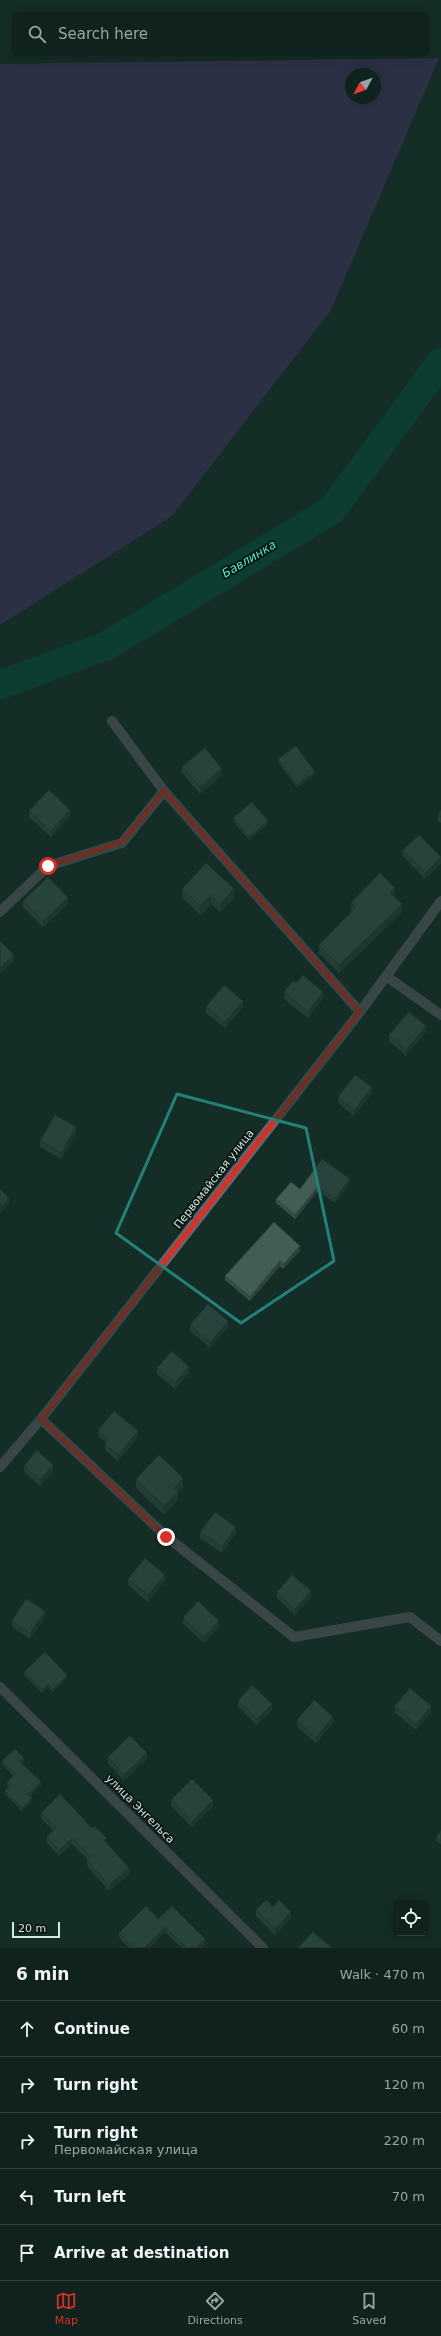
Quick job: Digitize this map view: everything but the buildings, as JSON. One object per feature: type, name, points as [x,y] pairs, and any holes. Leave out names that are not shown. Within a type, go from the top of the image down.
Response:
[{"type":"street","points":[[112,721],[164,791],[360,1012]]},
{"type":"street","points":[[0,912],[48,866],[122,842],[164,791]]},
{"type":"street","name":"Первомайская улица","points":[[0,1467],[41,1419],[360,1012],[441,901]]},
{"type":"street","points":[[386,976],[441,1015]]},
{"type":"street","points":[[41,1419],[166,1537],[294,1637],[410,1617],[441,1641]]},
{"type":"street","name":"улица Энгельса","points":[[0,1687],[263,1948]]},
{"type":"highlighted area","points":[[177,1094],[306,1128],[334,1261],[241,1323],[116,1233]]},
{"type":"shaded area","points":[[439,58],[331,310],[172,516],[0,625],[0,64]]},
{"type":"waterway","name":"Бавлинка","points":[[0,685],[106,646],[332,510],[441,362]]},
{"type":"route","points":[[48,866],[122,842],[164,791],[360,1012],[41,1419],[166,1537]]}]
